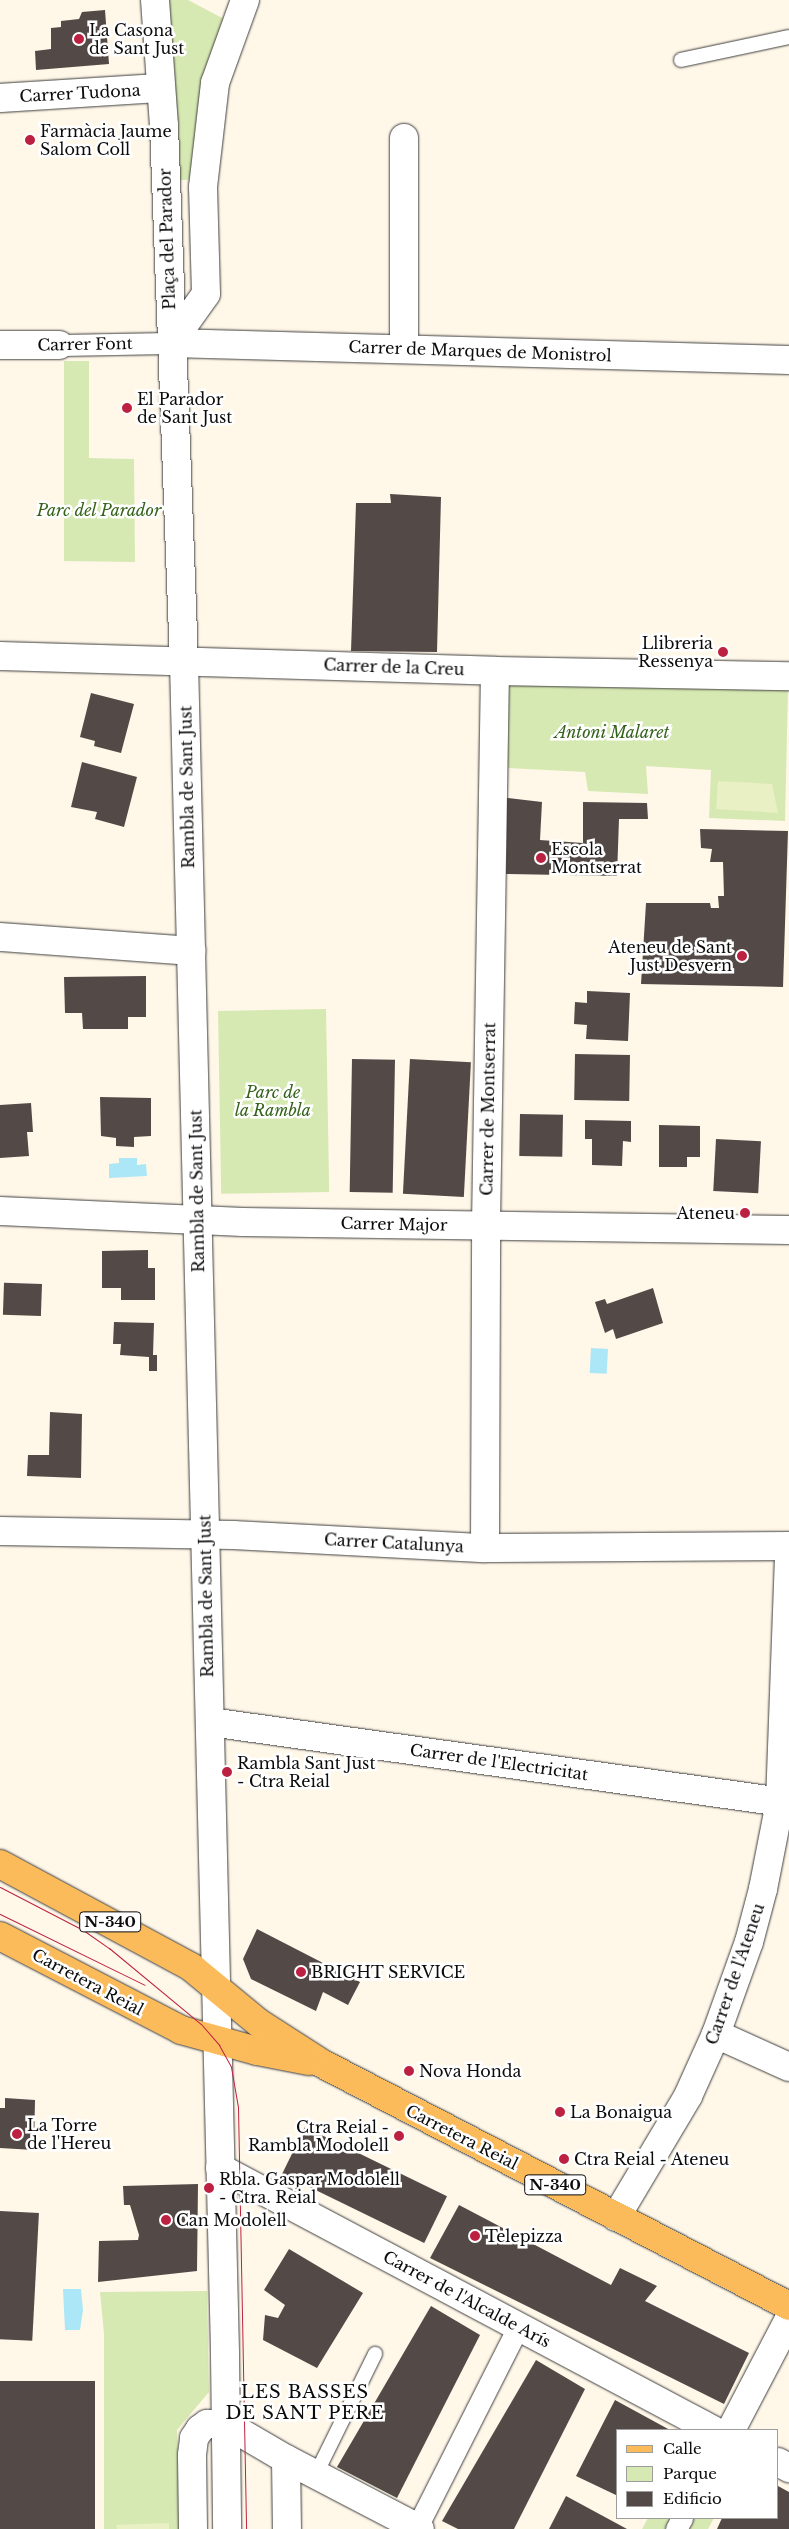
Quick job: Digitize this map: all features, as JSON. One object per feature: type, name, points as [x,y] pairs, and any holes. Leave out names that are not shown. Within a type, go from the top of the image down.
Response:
[{"type":"main road","name":"Carretera Reial","points":[[0,1864],[191,1966],[259,2023],[321,2063],[789,2306]]},
{"type":"main road","name":"Carretera Reial","points":[[0,1936],[181,2030],[257,2051],[321,2063]]},
{"type":"street","name":"Plaça del Parador","points":[[155,0],[161,88],[171,343]]},
{"type":"street","points":[[171,343],[206,294],[203,187],[215,83],[245,0]]},
{"type":"street","name":"Carrer Tudona","points":[[0,98],[161,88]]},
{"type":"street","points":[[404,138],[404,348]]},
{"type":"street","points":[[166,205],[203,187]]},
{"type":"street","name":"Carrer de Marques de Monistrol","points":[[171,343],[789,360]]},
{"type":"street","name":"Carrer Font","points":[[0,345],[171,343]]},
{"type":"street","name":"Rambla de Sant Just","points":[[171,343],[184,662],[210,1722],[227,2529]]},
{"type":"street","name":"Carrer de la Creu","points":[[0,656],[494,671],[789,676]]},
{"type":"street","name":"Carrer de Montserrat","points":[[485,1548],[486,1225],[494,671]]},
{"type":"street","points":[[0,937],[191,951]]},
{"type":"street","name":"Carrer Major","points":[[0,1212],[197,1218],[242,1222],[789,1230]]},
{"type":"street","name":"Carrer Catalunya","points":[[0,1531],[205,1534],[485,1548],[789,1546]]},
{"type":"street","name":"Carrer de l'Ateneu","points":[[616,2217],[688,2096],[716,2034],[749,1942],[763,1889],[784,1803],[789,1559]]},
{"type":"street","name":"Carrer de l'Electricitat","points":[[210,1722],[784,1803]]},
{"type":"street","points":[[716,2034],[789,2067]]},
{"type":"street","name":"Carrer de l'Alcalde Arís","points":[[220,2168],[711,2429]]},
{"type":"street","points":[[732,2429],[789,2318]]},
{"type":"street","points":[[193,2529],[192,2455],[194,2438],[200,2429],[207,2424],[226,2424],[286,2459],[419,2528],[518,2327]]},
{"type":"street","points":[[286,2459],[287,2529]]},
{"type":"lane","points":[[681,60],[789,37]]},
{"type":"lane","points":[[316,2474],[375,2354]]},
{"type":"green space","points":[[168,0],[188,0],[226,20],[194,179],[174,181]]},
{"type":"green space","name":"Parc del Parador","points":[[64,361],[89,361],[89,458],[134,459],[135,562],[64,561]]},
{"type":"green space","name":"Antoni Malaret","points":[[504,682],[788,689],[785,821],[709,818],[711,770],[646,766],[648,794],[588,791],[585,772],[508,768]]},
{"type":"green space","points":[[718,781],[772,784],[778,813],[716,809]]},
{"type":"green space","name":"Parc de la Rambla","points":[[326,1009],[329,1192],[221,1194],[218,1011]]},
{"type":"green space","points":[[207,2291],[209,2392],[177,2430],[182,2529],[104,2529],[104,2334],[100,2292]]},
{"type":"green space","points":[[647,2519],[713,2519],[708,2529],[642,2529]]},
{"type":"green space","points":[[169,2523],[169,2529],[117,2529],[116,2525]]},
{"type":"water","points":[[119,1158],[137,1158],[137,1165],[146,1164],[147,1176],[109,1178],[109,1164],[119,1163]]},
{"type":"water","points":[[591,1348],[608,1349],[607,1374],[590,1373]]},
{"type":"water","points":[[63,2289],[81,2289],[83,2310],[80,2330],[65,2330]]},
{"type":"building","name":"La Casona de Sant Just","points":[[105,10],[109,64],[36,70],[35,51],[51,49],[51,28],[61,27],[61,21],[79,19],[82,12]]},
{"type":"building","points":[[390,494],[441,497],[437,652],[351,651],[356,503],[391,503]]},
{"type":"building","points":[[91,693],[134,704],[121,753],[94,746],[95,741],[80,737]]},
{"type":"building","points":[[82,762],[137,777],[124,827],[95,819],[97,812],[71,807]]},
{"type":"building","points":[[507,798],[542,802],[540,840],[583,843],[583,802],[647,803],[648,819],[619,819],[617,876],[506,874]]},
{"type":"building","points":[[700,829],[788,831],[783,987],[641,984],[646,903],[710,903],[711,908],[719,908],[718,896],[724,896],[723,862],[710,862],[712,849],[701,848]]},
{"type":"building","points":[[146,976],[146,1017],[128,1017],[128,1029],[83,1029],[82,1013],[65,1013],[64,977]]},
{"type":"building","points":[[587,991],[630,993],[628,1041],[586,1039],[587,1025],[574,1024],[575,1002],[587,1003]]},
{"type":"building","points":[[575,1054],[630,1055],[629,1101],[574,1100]]},
{"type":"building","points":[[352,1059],[395,1060],[393,1193],[350,1192]]},
{"type":"building","points":[[410,1059],[471,1062],[464,1197],[403,1194]]},
{"type":"building","points":[[100,1097],[151,1098],[151,1136],[134,1137],[134,1147],[116,1146],[116,1138],[101,1136]]},
{"type":"building","points":[[31,1103],[33,1132],[27,1132],[29,1156],[0,1158],[0,1105]]},
{"type":"building","points":[[520,1114],[563,1115],[562,1157],[519,1156]]},
{"type":"building","points":[[585,1120],[631,1121],[631,1142],[623,1141],[622,1166],[592,1165],[592,1139],[585,1139]]},
{"type":"building","points":[[659,1125],[700,1126],[700,1157],[687,1157],[687,1167],[659,1167]]},
{"type":"building","points":[[716,1139],[761,1141],[758,1193],[713,1191]]},
{"type":"building","points":[[148,1250],[148,1268],[155,1268],[155,1300],[121,1300],[121,1288],[102,1288],[102,1251]]},
{"type":"building","points":[[4,1283],[42,1284],[41,1316],[3,1315]]},
{"type":"building","points":[[653,1288],[663,1323],[616,1339],[613,1329],[605,1333],[595,1302],[605,1299],[607,1304]]},
{"type":"building","points":[[114,1322],[154,1323],[153,1355],[157,1355],[157,1371],[149,1371],[149,1357],[120,1355],[121,1344],[113,1344]]},
{"type":"building","points":[[50,1412],[82,1414],[81,1478],[27,1476],[28,1455],[49,1455]]},
{"type":"building","points":[[257,1929],[360,1982],[348,2005],[323,1992],[316,2011],[251,1979],[243,1959]]},
{"type":"building","name":"La Torre de l'Hereu","points":[[5,2098],[35,2100],[34,2150],[0,2148],[0,2108],[5,2108]]},
{"type":"building","points":[[305,2127],[447,2196],[424,2243],[282,2174]]},
{"type":"building","name":"Can Modolell","points":[[198,2184],[197,2271],[98,2282],[99,2241],[138,2240],[139,2235],[130,2205],[124,2205],[123,2186]]},
{"type":"building","points":[[459,2205],[611,2285],[620,2268],[657,2286],[645,2301],[749,2353],[724,2404],[430,2258]]},
{"type":"building","points":[[0,2211],[39,2213],[32,2341],[0,2339]]},
{"type":"building","points":[[289,2249],[363,2293],[317,2368],[263,2340],[265,2315],[278,2318],[285,2305],[264,2290]]},
{"type":"building","points":[[431,2306],[480,2335],[397,2498],[337,2467]]},
{"type":"building","points":[[536,2360],[585,2389],[514,2529],[458,2529],[442,2521]]},
{"type":"building","points":[[0,2381],[95,2381],[95,2529],[0,2529]]},
{"type":"building","points":[[615,2400],[668,2429],[616,2429],[616,2495],[576,2476]]},
{"type":"building","points":[[779,2487],[789,2492],[789,2529],[717,2529],[722,2519],[779,2519]]},
{"type":"building","points":[[566,2496],[627,2529],[549,2529]]},
{"type":"tram line","points":[[0,1887],[83,1930],[109,1948],[201,2024],[219,2045],[231,2067],[238,2107],[246,2529]]},
{"type":"tram line","points":[[0,1914],[145,1985]]},
{"type":"place","name":"La Casona de Sant Just","points":[[79,39]]},
{"type":"place","name":"Farmàcia Jaume Salom Coll","points":[[30,140]]},
{"type":"place","name":"El Parador de Sant Just","points":[[127,408]]},
{"type":"place","name":"Llibreria Ressenya","points":[[723,652]]},
{"type":"place","name":"Escola Montserrat","points":[[541,858]]},
{"type":"place","name":"Ateneu de Sant Just Desvern","points":[[742,956]]},
{"type":"place","name":"Ateneu","points":[[745,1213]]},
{"type":"place","name":"Rambla Sant Just - Ctra Reial","points":[[227,1772]]},
{"type":"place","name":"BRIGHT SERVICE","points":[[301,1972]]},
{"type":"place","name":"Nova Honda","points":[[409,2071]]},
{"type":"place","name":"La Bonaigua","points":[[560,2112]]},
{"type":"place","name":"La Torre de l'Hereu","points":[[17,2134]]},
{"type":"place","name":"Ctra Reial - Rambla Modolell","points":[[399,2136]]},
{"type":"place","name":"Ctra Reial - Ateneu","points":[[564,2159]]},
{"type":"place","name":"Rbla. Gaspar Modolell - Ctra. Reial","points":[[209,2188]]},
{"type":"place","name":"Can Modolell","points":[[166,2220]]},
{"type":"place","name":"Telepizza","points":[[475,2236]]},
{"type":"district","name":"LES BASSES DE SANT PERE","points":[[305,2403]]}]
